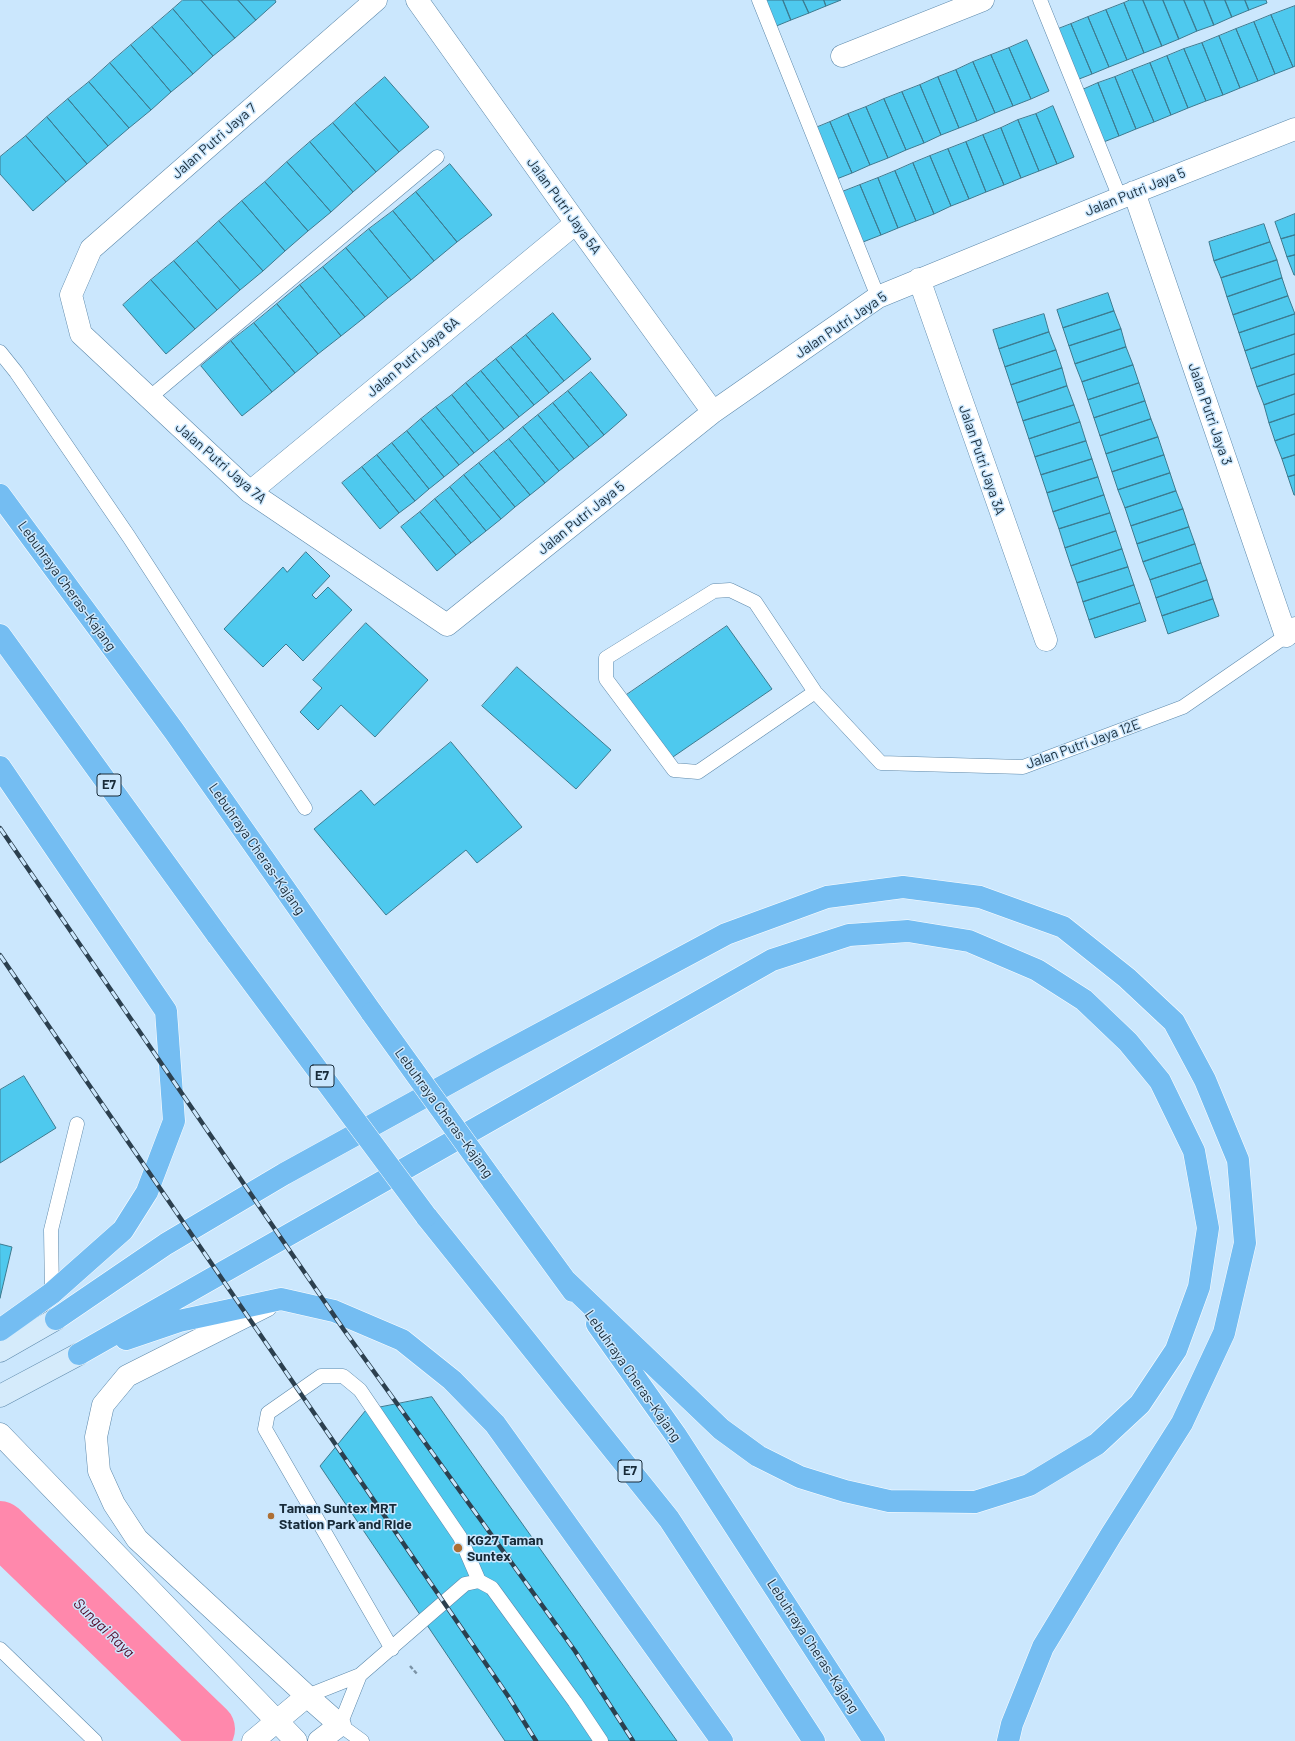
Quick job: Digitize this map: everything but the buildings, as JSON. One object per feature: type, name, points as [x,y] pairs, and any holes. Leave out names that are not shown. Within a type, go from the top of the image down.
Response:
[{"type":"highway","name":"Lebuhraya Cheras–Kajang","points":[[0,495],[174,731],[372,1013],[675,1434],[874,1741]]},
{"type":"highway","name":"E7","points":[[0,635],[218,936],[426,1216],[669,1520],[814,1741]]},
{"type":"highway","points":[[0,767],[166,1011],[174,1122],[148,1192],[123,1230],[52,1293],[0,1330]]},
{"type":"highway","points":[[56,1319],[166,1244],[284,1174],[490,1060],[726,934],[827,898],[903,887],[980,896],[1063,927],[1127,978],[1174,1022],[1205,1080],[1238,1160],[1246,1243],[1224,1334],[1182,1424],[1111,1535],[1043,1647],[1012,1724],[1008,1741]]},
{"type":"highway","points":[[79,1354],[772,960],[849,935],[908,931],[970,941],[1037,970],[1084,1000],[1128,1042],[1160,1081],[1194,1151],[1208,1228],[1199,1286],[1176,1350],[1140,1404],[1097,1444],[1029,1485],[975,1502],[889,1501],[845,1491],[800,1477],[758,1456],[721,1429],[565,1280]]},
{"type":"highway","points":[[79,1354],[180,1321],[281,1298],[334,1311],[402,1340],[452,1380],[495,1424],[722,1741]]},
{"type":"main road","points":[[0,1351],[56,1319]]},
{"type":"main road","points":[[0,1396],[79,1354]]},
{"type":"street","name":"Jalan Putri Jaya 7","points":[[71,295],[91,249],[376,0]]},
{"type":"street","name":"Jalan Putri Jaya 5A","points":[[417,0],[713,412]]},
{"type":"street","points":[[842,56],[983,0]]},
{"type":"street","name":"Jalan Putri Jaya 5","points":[[447,625],[713,412],[878,297],[1127,195],[1295,129]]},
{"type":"street","name":"Jalan Putri Jaya 3","points":[[1127,195],[1291,632]]},
{"type":"street","name":"Jalan Putri Jaya 6A","points":[[250,492],[576,223]]},
{"type":"street","name":"Jalan Putri Jaya 3A","points":[[919,279],[1046,640]]},
{"type":"street","name":"Jalan Putri Jaya 7A","points":[[71,295],[81,334],[250,492],[447,625]]},
{"type":"street","points":[[281,1298],[127,1376],[104,1405],[96,1437],[98,1471],[114,1504],[137,1539],[340,1725],[319,1741]]},
{"type":"street","points":[[0,1434],[296,1741]]},
{"type":"street","points":[[253,1741],[307,1696]]},
{"type":"lane","points":[[759,0],[878,297]]},
{"type":"lane","points":[[1040,0],[1127,195]]},
{"type":"lane","points":[[149,398],[437,157]]},
{"type":"lane","points":[[0,352],[16,372],[129,537],[305,808]]},
{"type":"lane","name":"Jalan Putri Jaya 12E","points":[[815,692],[698,772],[674,770],[606,679],[606,658],[714,591],[730,590],[755,602],[815,692],[881,763],[1023,767],[1182,707],[1291,632]]},
{"type":"lane","points":[[52,1293],[51,1230],[77,1124]]},
{"type":"lane","points":[[392,1649],[264,1429],[268,1413],[321,1376],[343,1376],[360,1390],[460,1537],[479,1581],[492,1588],[575,1702],[601,1741]]},
{"type":"lane","points":[[307,1696],[360,1676],[465,1584],[479,1581]]},
{"type":"lane","points":[[0,1649],[95,1741]]},
{"type":"lane","points":[[360,1676],[340,1725],[362,1741]]},
{"type":"path","points":[[410,1666],[418,1675]]},
{"type":"waterway","name":"Sungai Raya","points":[[0,1528],[208,1729]]},
{"type":"railway","points":[[0,828],[344,1330],[575,1651],[633,1741]]},
{"type":"railway","points":[[0,955],[508,1696],[536,1741]]},
{"type":"place","name":"Taman Suntex MRT Station Park and Ride","points":[[271,1516]]},
{"type":"place","name":"KG27 Taman Suntex","points":[[458,1548]]}]
